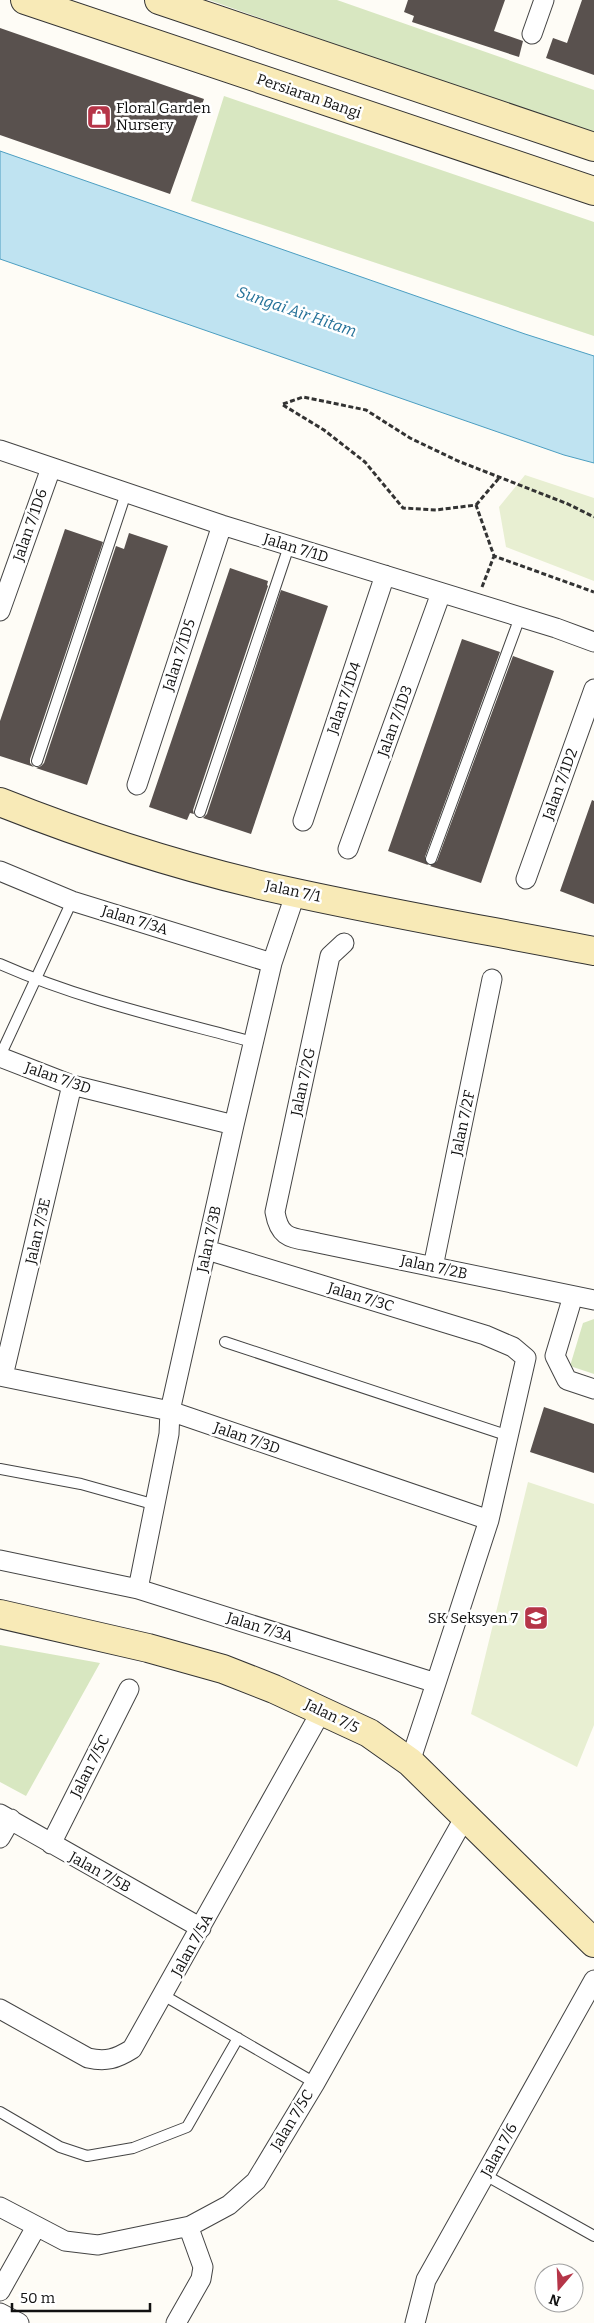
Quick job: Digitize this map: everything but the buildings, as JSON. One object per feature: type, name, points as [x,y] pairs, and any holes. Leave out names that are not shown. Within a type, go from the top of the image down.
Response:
[{"type":"street","name":"Persiaran Bangi","points":[[25,0],[594,191]]},
{"type":"street","points":[[159,0],[594,147]]},
{"type":"street","points":[[532,34],[544,0]]},
{"type":"street","name":"Jalan 7/1D","points":[[0,450],[222,525],[520,616],[594,642]]},
{"type":"street","name":"Jalan 7/1D6","points":[[0,611],[51,468]]},
{"type":"street","name":"Jalan 7/1D5","points":[[137,785],[222,525]]},
{"type":"street","name":"Jalan 7/1D4","points":[[303,821],[386,575]]},
{"type":"street","name":"Jalan 7/1D3","points":[[348,849],[441,592]]},
{"type":"street","name":"Jalan 7/1D2","points":[[526,879],[594,689]]},
{"type":"street","name":"Jalan 7/1","points":[[0,802],[134,850],[255,884],[594,951]]},
{"type":"street","name":"Jalan 7/3A","points":[[0,871],[72,901],[272,963]]},
{"type":"street","name":"Jalan 7/3B","points":[[138,1589],[169,1434],[170,1412],[234,1125],[272,963],[296,892]]},
{"type":"street","name":"Jalan 7/2G","points":[[277,1226],[275,1212],[330,956],[344,943]]},
{"type":"street","name":"Jalan 7/2F","points":[[433,1267],[492,979]]},
{"type":"street","name":"Jalan 7/3D","points":[[0,1056],[72,1085],[234,1125]]},
{"type":"street","name":"Jalan 7/3E","points":[[2,1376],[72,1085]]},
{"type":"street","name":"Jalan 7/2B","points":[[277,1226],[283,1233],[293,1237],[594,1300]]},
{"type":"street","name":"Jalan 7/3C","points":[[207,1250],[485,1335],[513,1347],[526,1358],[509,1436]]},
{"type":"street","points":[[573,1296],[555,1356],[567,1380],[594,1389]]},
{"type":"street","name":"Jalan 7/3D","points":[[2,1376],[170,1412],[489,1520]]},
{"type":"street","points":[[410,1762],[489,1520],[509,1436]]},
{"type":"street","name":"Jalan 7/3A","points":[[0,1560],[138,1589],[436,1682]]},
{"type":"street","name":"Jalan 7/5","points":[[0,1614],[148,1648],[223,1669],[322,1710],[369,1734],[410,1762],[594,1943]]},
{"type":"street","name":"Jalan 7/5C","points":[[51,1844],[129,1689]]},
{"type":"street","name":"Jalan 7/5A","points":[[0,2009],[88,2058],[103,2061],[117,2058],[132,2049],[322,1710]]},
{"type":"street","name":"Jalan 7/5C","points":[[0,2207],[36,2227],[65,2240],[98,2245],[190,2226],[229,2205],[256,2181],[315,2083],[466,1815]]},
{"type":"street","points":[[0,1838],[5,1817]]},
{"type":"street","name":"Jalan 7/5B","points":[[5,1817],[201,1928]]},
{"type":"street","name":"Jalan 7/6","points":[[415,2323],[426,2280],[594,1980]]},
{"type":"street","points":[[176,2323],[201,2279],[204,2268],[190,2231],[190,2226]]},
{"type":"street","points":[[0,2291],[36,2227]]},
{"type":"street","points":[[0,2312],[19,2323]]},
{"type":"lane","points":[[37,761],[126,493]]},
{"type":"lane","points":[[200,812],[289,546]]},
{"type":"lane","points":[[431,859],[520,616]]},
{"type":"lane","points":[[0,1056],[72,901]]},
{"type":"lane","points":[[0,964],[36,980],[95,1000],[253,1042]]},
{"type":"lane","points":[[226,1342],[509,1436]]},
{"type":"lane","points":[[0,1469],[81,1484],[156,1505]]},
{"type":"lane","points":[[163,1996],[315,2083]]},
{"type":"lane","points":[[0,2112],[60,2147],[87,2156],[133,2148],[187,2127],[238,2038]]},
{"type":"lane","points":[[485,2175],[594,2236]]},
{"type":"path","points":[[500,478],[476,506],[436,510],[403,508],[365,462],[324,430],[283,404],[303,397],[366,410],[410,438],[500,478],[568,504],[594,517]]},
{"type":"path","points":[[470,601],[483,586],[494,556],[476,506]]},
{"type":"path","points":[[494,556],[594,592]]},
{"type":"green space","points":[[209,0],[337,0],[594,90],[594,135]]},
{"type":"green space","points":[[224,96],[594,222],[594,336],[191,201]]},
{"type":"green space","points":[[525,475],[594,498],[594,581],[506,547],[499,507]]},
{"type":"green space","points":[[594,1319],[594,1374],[570,1366],[583,1323]]},
{"type":"green space","points":[[528,1482],[594,1504],[594,1725],[577,1767],[471,1714]]},
{"type":"green space","points":[[0,1645],[100,1663],[26,1796],[0,1782]]},
{"type":"water","name":"Sungai Air Hitam","points":[[0,151],[525,334],[594,356],[594,463],[564,455],[0,259]]},
{"type":"place","name":"Floral Garden Nursery","points":[[99,117]]},
{"type":"place","name":"SK Seksyen 7","points":[[536,1618]]}]
